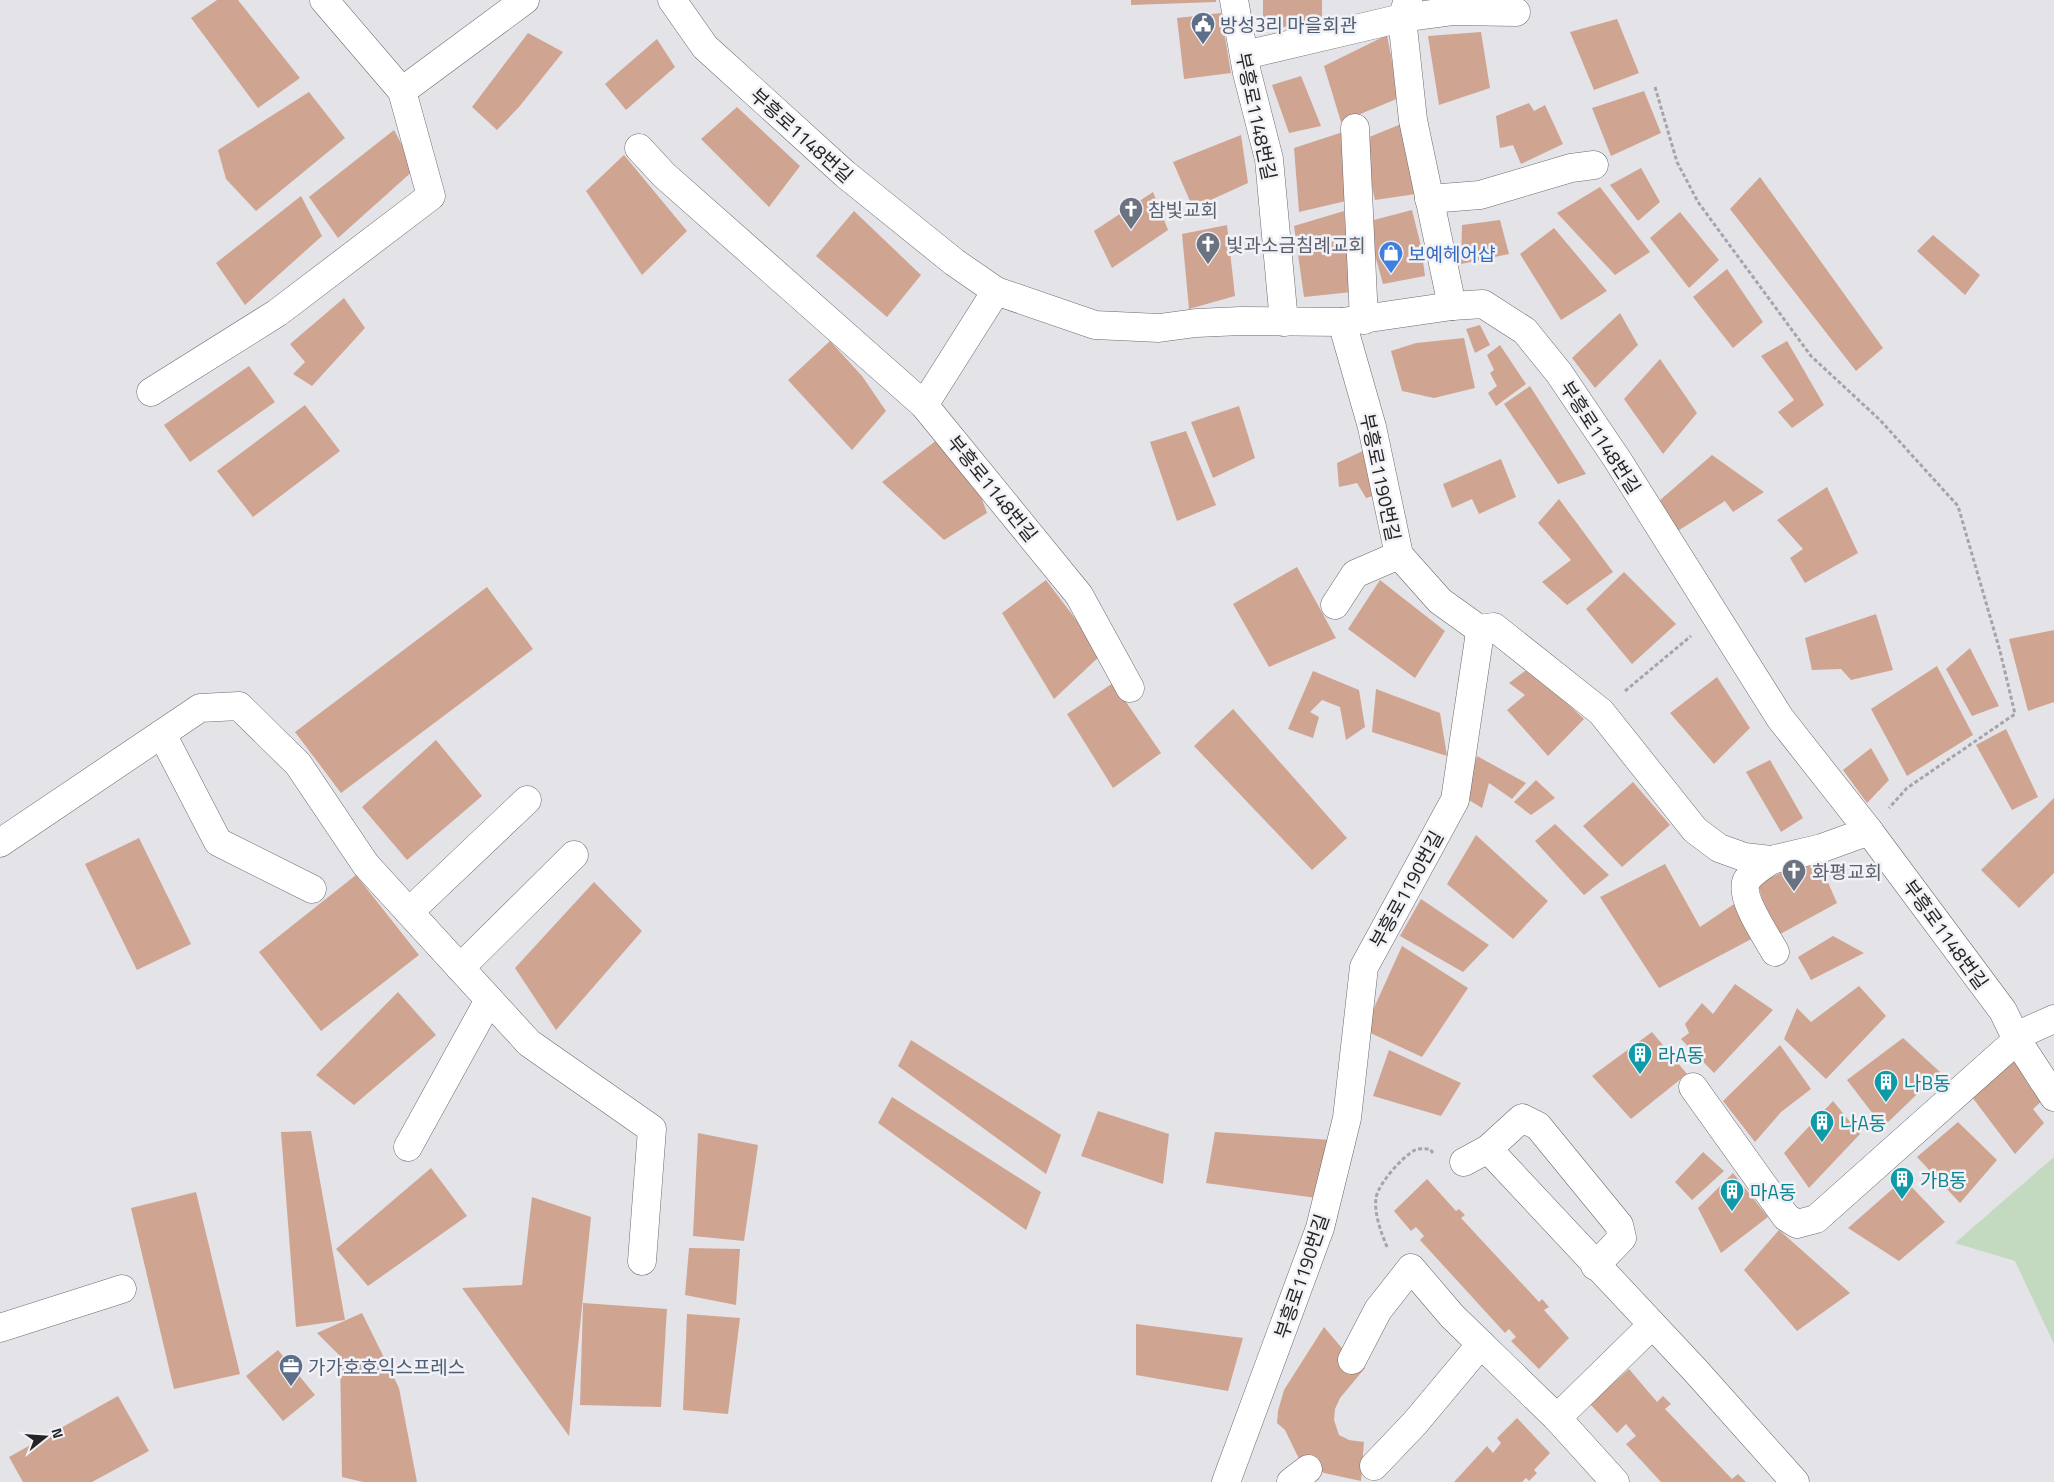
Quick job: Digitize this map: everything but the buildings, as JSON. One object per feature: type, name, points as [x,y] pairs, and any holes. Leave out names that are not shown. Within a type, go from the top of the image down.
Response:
[{"type":"street","points":[[151,392],[277,313],[431,196],[402,91],[324,0]]},
{"type":"street","points":[[402,91],[525,0]]},
{"type":"street","name":"부흥로1148번길","points":[[672,0],[705,47],[838,168],[954,262],[996,291],[1095,325],[1159,328],[1196,323],[1353,321],[1452,306],[1483,304],[1525,331],[1560,373],[1780,718],[1869,830],[2003,1011],[2017,1040],[2054,1097]]},
{"type":"street","name":"부흥로1148번길","points":[[1234,0],[1244,55],[1269,158],[1284,322]]},
{"type":"street","points":[[1405,9],[1413,120],[1452,306]]},
{"type":"street","points":[[1244,55],[1405,9],[1516,12]]},
{"type":"street","name":"부흥로1190번길","points":[[1226,1482],[1320,1228],[1347,1118],[1364,967],[1455,800],[1479,640],[1479,629],[1440,602],[1398,555],[1353,321],[1355,128]]},
{"type":"street","name":"부흥로1148번길","points":[[639,148],[664,175],[924,405],[1079,595],[1130,688]]},
{"type":"street","points":[[1429,199],[1480,195],[1571,168],[1594,165]]},
{"type":"street","points":[[924,405],[996,291]]},
{"type":"street","points":[[1335,605],[1355,574],[1398,555]]},
{"type":"street","points":[[1479,629],[1494,627],[1601,712],[1695,830],[1718,848],[1744,857],[1771,860],[1822,848],[1869,830]]},
{"type":"street","points":[[0,843],[200,708],[239,706],[298,764],[366,865],[529,1043],[652,1129],[642,1261]]},
{"type":"street","points":[[162,734],[218,842],[312,889]]},
{"type":"street","points":[[409,912],[527,800]]},
{"type":"street","points":[[460,968],[574,855]]},
{"type":"street","points":[[1771,860],[1747,879],[1744,890],[1754,915],[1775,952]]},
{"type":"street","points":[[408,1147],[489,1000]]},
{"type":"street","points":[[1693,1087],[1786,1217],[1797,1224],[1816,1219],[2027,1031],[2054,1019]]},
{"type":"street","points":[[1464,1162],[1488,1149],[1522,1118],[1538,1126],[1619,1225],[1622,1238],[1595,1266]]},
{"type":"street","points":[[1488,1149],[1795,1482]]},
{"type":"street","points":[[1352,1360],[1378,1310],[1411,1268],[1452,1316],[1557,1418],[1600,1476]]},
{"type":"street","points":[[0,1328],[122,1289]]},
{"type":"street","points":[[1557,1418],[1652,1325]]},
{"type":"street","points":[[1374,1466],[1415,1422],[1481,1344]]},
{"type":"path","points":[[1654,87],[1677,162],[1698,202],[1811,356],[1880,420],[1958,506],[1997,642],[2015,714],[1907,788],[1869,830]]},
{"type":"path","points":[[1601,712],[1715,617]]},
{"type":"path","points":[[1401,1280],[1379,1227],[1376,1198],[1397,1165],[1416,1150],[1430,1149],[1435,1154]]},
{"type":"green space","points":[[2054,1157],[2054,1344],[2015,1261],[1955,1243]]},
{"type":"place","name":"방성3리 마을회관","points":[[1203,45]]},
{"type":"place","name":"참빛교회","points":[[1131,230]]},
{"type":"place","name":"빛과소금침례교회","points":[[1208,265]]},
{"type":"place","name":"보예헤어샵","points":[[1391,274]]},
{"type":"place","name":"화평교회","points":[[1794,892]]},
{"type":"place","name":"라A동","points":[[1640,1075]]},
{"type":"place","name":"나B동","points":[[1886,1103]]},
{"type":"place","name":"나A동","points":[[1822,1143]]},
{"type":"place","name":"가B동","points":[[1902,1200]]},
{"type":"place","name":"마A동","points":[[1732,1212]]},
{"type":"place","name":"가가호호익스프레스","points":[[291,1387]]}]
